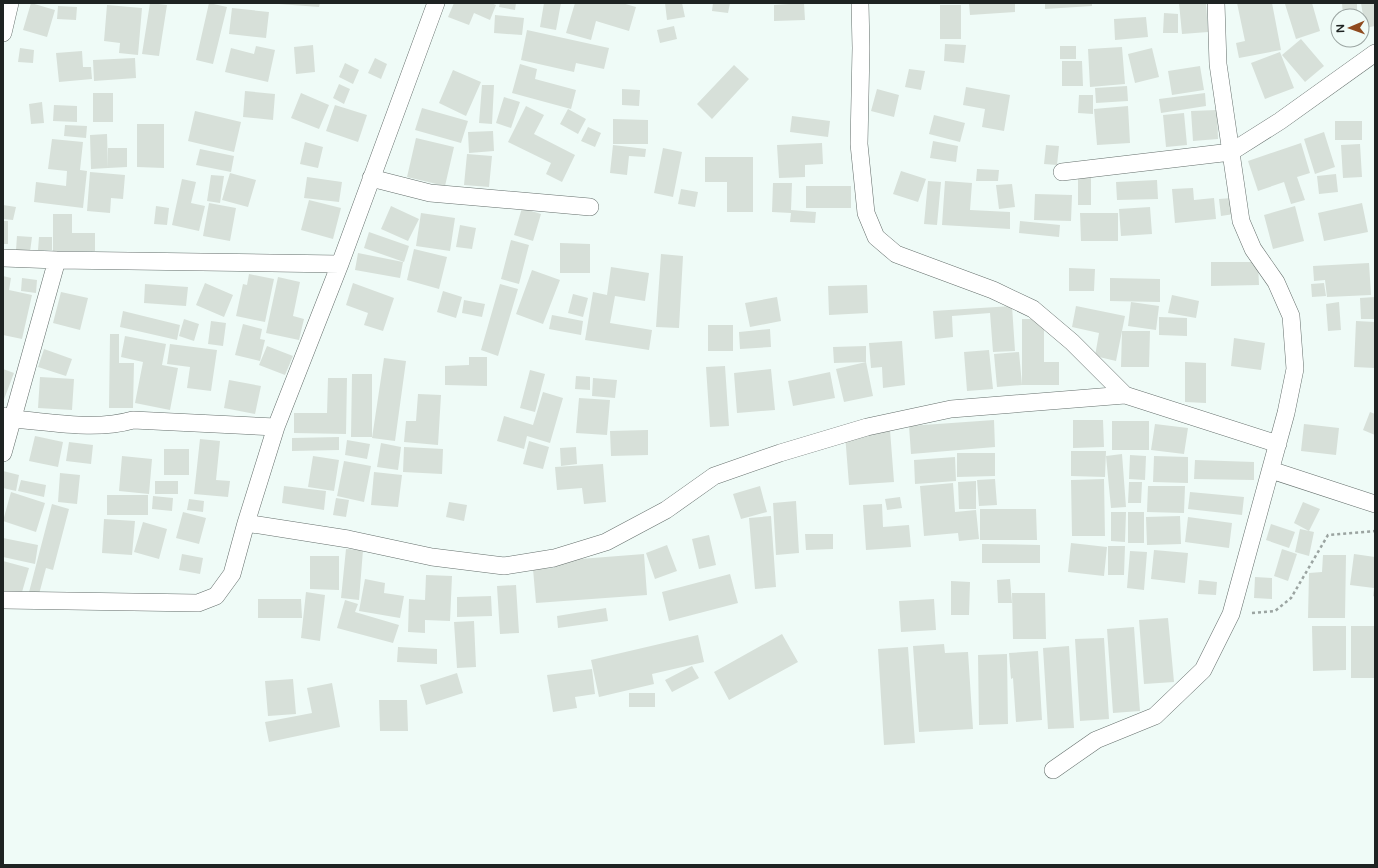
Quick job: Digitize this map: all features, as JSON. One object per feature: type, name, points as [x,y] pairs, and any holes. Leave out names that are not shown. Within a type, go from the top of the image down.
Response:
[{"type":"street","points":[[3,34],[10,3]]},
{"type":"street","points":[[3,600],[198,603],[216,596],[232,574],[246,523],[276,427],[340,264],[436,3]]},
{"type":"street","points":[[860,3],[861,48],[859,144],[866,213],[876,237],[896,254],[993,290],[1033,309],[1072,342],[1125,395]]},
{"type":"street","points":[[1053,770],[1096,740],[1155,716],[1203,670],[1231,614],[1278,444],[1296,368],[1291,316],[1276,282],[1253,249],[1241,221],[1218,64],[1216,3]]},
{"type":"street","points":[[1062,172],[1231,152],[1280,121],[1375,53]]},
{"type":"street","points":[[371,178],[430,193],[590,207]]},
{"type":"street","points":[[3,258],[340,264]]},
{"type":"street","points":[[3,454],[8,418],[57,260]]},
{"type":"street","points":[[246,523],[348,539],[432,557],[504,566],[554,558],[606,542],[666,510],[714,476],[780,453],[868,427],[951,409],[1125,395],[1278,444]]},
{"type":"street","points":[[8,418],[89,426],[118,424],[133,420],[276,427]]},
{"type":"street","points":[[1271,470],[1375,504]]},
{"type":"path","points":[[1231,614],[1275,611],[1291,598],[1328,535],[1375,531]]},
{"type":"building","points":[[31,3],[55,10],[47,37],[23,30]]},
{"type":"building","points":[[150,3],[167,5],[159,56],[142,54]]},
{"type":"building","points":[[209,3],[227,7],[213,64],[196,60]]},
{"type":"building","points":[[279,3],[320,3],[319,7]]},
{"type":"building","points":[[454,3],[491,3],[496,5],[490,20],[474,13],[469,25],[448,17]]},
{"type":"building","points":[[500,3],[516,3],[515,10],[499,7]]},
{"type":"building","points":[[544,3],[561,3],[556,30],[540,27]]},
{"type":"building","points":[[575,3],[622,3],[636,7],[629,31],[596,21],[591,40],[566,33]]},
{"type":"building","points":[[665,3],[682,3],[685,17],[667,20]]},
{"type":"building","points":[[713,3],[730,3],[728,13],[712,11]]},
{"type":"building","points":[[804,3],[805,20],[774,21],[774,5]]},
{"type":"building","points":[[969,3],[1015,3],[1015,12],[970,15]]},
{"type":"building","points":[[1045,3],[1092,3],[1092,6],[1045,9]]},
{"type":"building","points":[[1179,3],[1206,3],[1208,32],[1182,34]]},
{"type":"building","points":[[1237,3],[1272,3],[1281,50],[1239,58],[1236,43],[1245,41]]},
{"type":"building","points":[[1312,3],[1320,31],[1296,39],[1285,4]]},
{"type":"building","points":[[1342,3],[1357,3],[1357,8],[1342,8]]},
{"type":"building","points":[[1361,3],[1375,3],[1375,26],[1370,27],[1370,8],[1362,8]]},
{"type":"building","points":[[107,5],[142,8],[138,55],[119,53],[120,43],[104,41]]},
{"type":"building","points":[[940,5],[961,5],[961,39],[940,39]]},
{"type":"building","points":[[58,6],[77,7],[76,20],[57,19]]},
{"type":"building","points":[[232,8],[269,12],[266,38],[229,34]]},
{"type":"building","points":[[1164,13],[1178,14],[1178,33],[1163,33]]},
{"type":"building","points":[[495,15],[524,18],[522,35],[494,33]]},
{"type":"building","points":[[1146,17],[1148,37],[1115,40],[1114,19]]},
{"type":"building","points":[[674,26],[677,39],[660,43],[657,30]]},
{"type":"building","points":[[527,30],[609,48],[604,69],[576,63],[574,72],[521,60]]},
{"type":"building","points":[[1301,39],[1324,66],[1305,82],[1282,55]]},
{"type":"building","points":[[945,44],[966,45],[964,63],[944,61]]},
{"type":"building","points":[[313,45],[315,72],[296,74],[294,47]]},
{"type":"building","points":[[256,46],[275,50],[268,82],[225,72],[231,48],[254,54]]},
{"type":"building","points":[[1060,46],[1076,46],[1076,59],[1060,59]]},
{"type":"building","points":[[1122,47],[1125,84],[1090,87],[1088,49]]},
{"type":"building","points":[[20,48],[34,50],[33,63],[18,62]]},
{"type":"building","points":[[1152,48],[1159,77],[1135,83],[1128,54]]},
{"type":"building","points":[[82,51],[83,67],[91,67],[92,79],[59,82],[56,53]]},
{"type":"building","points":[[1280,52],[1294,88],[1265,99],[1251,63]]},
{"type":"building","points":[[135,58],[136,78],[94,81],[93,60]]},
{"type":"building","points":[[375,58],[387,64],[381,79],[368,73]]},
{"type":"building","points":[[1062,61],[1082,61],[1083,86],[1062,86]]},
{"type":"building","points":[[345,63],[359,70],[353,84],[339,77]]},
{"type":"building","points":[[520,64],[537,69],[535,79],[576,90],[571,109],[512,93]]},
{"type":"building","points":[[734,65],[749,79],[712,119],[697,104]]},
{"type":"building","points":[[1200,66],[1204,90],[1172,95],[1168,71]]},
{"type":"building","points":[[909,69],[925,71],[921,90],[905,87]]},
{"type":"building","points":[[453,70],[481,82],[466,116],[439,103]]},
{"type":"building","points":[[339,84],[350,89],[344,104],[333,98]]},
{"type":"building","points":[[482,85],[494,85],[492,124],[479,123]]},
{"type":"building","points":[[1127,86],[1128,101],[1096,103],[1095,88]]},
{"type":"building","points":[[966,87],[1010,95],[1004,131],[982,127],[985,109],[963,105]]},
{"type":"building","points":[[622,89],[640,90],[639,106],[622,105]]},
{"type":"building","points":[[877,89],[899,95],[894,117],[871,111]]},
{"type":"building","points":[[245,91],[275,94],[273,120],[243,117]]},
{"type":"building","points":[[93,93],[113,93],[113,122],[93,122]]},
{"type":"building","points":[[301,93],[329,105],[319,129],[291,118]]},
{"type":"building","points":[[1205,93],[1206,106],[1161,113],[1159,99]]},
{"type":"building","points":[[1079,95],[1093,95],[1093,114],[1078,113]]},
{"type":"building","points":[[504,97],[520,102],[511,128],[496,123]]},
{"type":"building","points":[[42,102],[44,123],[31,124],[29,104]]},
{"type":"building","points":[[54,105],[77,106],[77,122],[53,121]]},
{"type":"building","points":[[335,105],[367,115],[358,142],[326,131]]},
{"type":"building","points":[[526,106],[544,115],[534,134],[575,155],[562,182],[546,174],[551,163],[508,142]]},
{"type":"building","points":[[1128,106],[1130,143],[1097,145],[1094,109]]},
{"type":"building","points":[[422,108],[468,121],[461,143],[415,130]]},
{"type":"building","points":[[568,109],[586,119],[578,134],[560,124]]},
{"type":"building","points":[[1217,110],[1218,139],[1193,141],[1191,111]]},
{"type":"building","points":[[195,111],[241,122],[234,152],[188,141]]},
{"type":"building","points":[[1184,113],[1187,145],[1166,147],[1163,115]]},
{"type":"building","points":[[934,115],[965,123],[960,142],[929,134]]},
{"type":"building","points":[[792,116],[830,121],[828,137],[790,132]]},
{"type":"building","points":[[613,119],[648,120],[648,144],[613,144]]},
{"type":"building","points":[[1335,121],[1362,121],[1362,140],[1335,140]]},
{"type":"building","points":[[137,124],[164,124],[164,168],[137,167]]},
{"type":"building","points":[[65,125],[87,126],[86,138],[64,136]]},
{"type":"building","points":[[588,127],[601,133],[595,147],[581,141]]},
{"type":"building","points":[[493,131],[494,151],[469,153],[468,132]]},
{"type":"building","points":[[1324,132],[1335,167],[1315,174],[1304,139]]},
{"type":"building","points":[[107,134],[108,168],[91,169],[90,135]]},
{"type":"building","points":[[416,138],[454,147],[445,186],[407,177]]},
{"type":"building","points":[[52,139],[83,142],[80,170],[87,171],[83,208],[34,202],[36,182],[66,186],[67,171],[48,169]]},
{"type":"building","points":[[933,141],[958,146],[956,162],[930,158]]},
{"type":"building","points":[[305,142],[323,147],[318,168],[300,164]]},
{"type":"building","points":[[822,143],[823,164],[805,165],[805,177],[779,178],[777,145]]},
{"type":"building","points":[[1301,143],[1310,173],[1297,177],[1305,200],[1291,204],[1284,182],[1258,191],[1248,161]]},
{"type":"building","points":[[1360,144],[1362,177],[1343,178],[1341,145]]},
{"type":"building","points":[[613,145],[646,149],[645,157],[629,156],[627,175],[610,173]]},
{"type":"building","points":[[1046,145],[1059,146],[1057,165],[1044,164]]},
{"type":"building","points":[[108,148],[127,148],[127,167],[108,168]]},
{"type":"building","points":[[663,148],[682,152],[673,197],[654,193]]},
{"type":"building","points":[[200,149],[234,156],[231,172],[196,165]]},
{"type":"building","points":[[467,154],[492,156],[489,187],[464,185]]},
{"type":"building","points":[[705,157],[753,157],[753,212],[727,212],[727,182],[705,182]]},
{"type":"building","points":[[977,169],[999,170],[998,181],[976,181]]},
{"type":"building","points":[[901,171],[926,179],[918,202],[893,194]]},
{"type":"building","points":[[90,172],[125,175],[123,199],[111,198],[110,213],[87,211]]},
{"type":"building","points":[[230,173],[256,180],[248,207],[222,200]]},
{"type":"building","points":[[1078,174],[1091,174],[1091,205],[1078,205]]},
{"type":"building","points":[[1336,174],[1338,192],[1319,194],[1317,176]]},
{"type":"building","points":[[211,175],[224,176],[220,203],[207,201]]},
{"type":"building","points":[[307,177],[342,182],[339,202],[304,198]]},
{"type":"building","points":[[182,179],[196,182],[191,203],[205,206],[199,231],[172,225]]},
{"type":"building","points":[[1157,180],[1158,199],[1117,200],[1116,182]]},
{"type":"building","points":[[928,181],[941,182],[937,225],[924,224]]},
{"type":"building","points":[[945,181],[972,183],[970,210],[1010,212],[1010,229],[942,225]]},
{"type":"building","points":[[773,183],[792,183],[791,210],[816,212],[815,223],[790,222],[791,213],[772,212]]},
{"type":"building","points":[[1012,184],[1015,207],[999,209],[996,185]]},
{"type":"building","points":[[806,186],[851,186],[851,208],[806,208]]},
{"type":"building","points":[[1193,188],[1194,200],[1214,198],[1216,219],[1175,223],[1172,189]]},
{"type":"building","points":[[681,189],[698,192],[695,207],[678,204]]},
{"type":"building","points":[[1035,194],[1072,195],[1071,221],[1034,220]]},
{"type":"building","points":[[1232,198],[1234,214],[1221,216],[1219,199]]},
{"type":"building","points":[[309,200],[341,208],[333,239],[301,230]]},
{"type":"building","points":[[209,203],[236,208],[230,241],[203,236]]},
{"type":"building","points":[[1362,203],[1368,232],[1324,241],[1318,213]]},
{"type":"building","points":[[3,205],[16,207],[13,220],[3,219]]},
{"type":"building","points":[[156,206],[169,208],[167,225],[154,224]]},
{"type":"building","points":[[391,206],[419,219],[408,241],[381,229]]},
{"type":"building","points":[[1295,206],[1304,241],[1273,249],[1264,215]]},
{"type":"building","points":[[1150,207],[1152,234],[1121,236],[1119,209]]},
{"type":"building","points":[[522,208],[541,214],[533,241],[514,235]]},
{"type":"building","points":[[421,213],[455,218],[450,251],[416,246]]},
{"type":"building","points":[[1080,213],[1118,213],[1118,241],[1081,241]]},
{"type":"building","points":[[53,214],[72,214],[72,233],[95,233],[95,251],[53,251]]},
{"type":"building","points":[[3,221],[8,221],[8,244],[3,244]]},
{"type":"building","points":[[1020,221],[1060,225],[1059,237],[1019,233]]},
{"type":"building","points":[[460,225],[476,228],[472,249],[456,247]]},
{"type":"building","points":[[369,232],[409,246],[404,262],[364,248]]},
{"type":"building","points":[[17,236],[32,237],[30,252],[16,250]]},
{"type":"building","points":[[39,237],[52,237],[52,250],[38,250]]},
{"type":"building","points":[[511,240],[529,245],[519,284],[501,279]]},
{"type":"building","points":[[560,243],[590,244],[590,273],[560,273]]},
{"type":"building","points":[[414,249],[447,257],[439,289],[407,280]]},
{"type":"building","points":[[358,253],[403,262],[400,278],[355,270]]},
{"type":"building","points":[[661,254],[683,256],[679,328],[656,327]]},
{"type":"building","points":[[1211,262],[1258,262],[1259,285],[1211,286]]},
{"type":"building","points":[[1369,263],[1371,295],[1327,297],[1325,280],[1314,281],[1313,266]]},
{"type":"building","points":[[611,267],[649,273],[645,301],[615,296],[610,323],[652,330],[649,350],[585,340],[593,292],[607,295]]},
{"type":"building","points":[[1069,268],[1095,269],[1094,291],[1069,291]]},
{"type":"building","points":[[532,270],[560,280],[543,324],[516,314]]},
{"type":"building","points":[[249,274],[274,279],[265,322],[236,316],[243,284],[247,285]]},
{"type":"building","points":[[3,276],[11,278],[9,290],[32,295],[22,339],[3,335]]},
{"type":"building","points":[[278,277],[300,282],[293,316],[304,319],[299,340],[266,333]]},
{"type":"building","points":[[22,278],[37,280],[36,293],[21,291]]},
{"type":"building","points":[[1110,278],[1160,279],[1160,302],[1110,301]]},
{"type":"building","points":[[205,283],[233,295],[224,317],[196,305]]},
{"type":"building","points":[[353,283],[394,298],[383,331],[364,325],[368,313],[346,305]]},
{"type":"building","points":[[1324,283],[1326,296],[1312,297],[1311,284]]},
{"type":"building","points":[[145,284],[188,287],[186,306],[144,303]]},
{"type":"building","points":[[500,284],[518,289],[498,356],[481,350]]},
{"type":"building","points":[[867,285],[868,313],[829,315],[828,286]]},
{"type":"building","points":[[443,291],[462,297],[456,318],[437,312]]},
{"type":"building","points":[[61,292],[88,298],[80,330],[53,323]]},
{"type":"building","points":[[573,294],[588,298],[583,317],[568,313]]},
{"type":"building","points":[[1172,295],[1199,301],[1196,318],[1168,313]]},
{"type":"building","points":[[777,297],[781,321],[750,327],[745,303]]},
{"type":"building","points":[[1375,297],[1374,319],[1361,319],[1360,298]]},
{"type":"building","points":[[464,300],[485,304],[482,317],[462,313]]},
{"type":"building","points":[[1131,302],[1159,306],[1156,330],[1128,326]]},
{"type":"building","points":[[1339,302],[1341,330],[1328,331],[1326,304]]},
{"type":"building","points":[[1012,306],[1015,351],[993,352],[990,313],[952,316],[953,337],[935,339],[933,311]]},
{"type":"building","points":[[1076,306],[1125,316],[1116,361],[1095,356],[1099,333],[1072,327]]},
{"type":"building","points":[[123,311],[180,325],[177,340],[120,327]]},
{"type":"building","points":[[552,315],[583,321],[581,335],[549,329]]},
{"type":"building","points":[[1159,317],[1187,318],[1187,336],[1159,335]]},
{"type":"building","points":[[184,319],[199,324],[194,341],[179,336]]},
{"type":"building","points":[[1022,319],[1044,319],[1044,362],[1059,362],[1059,385],[1022,385]]},
{"type":"building","points":[[211,321],[226,323],[223,346],[208,344]]},
{"type":"building","points":[[1356,321],[1375,322],[1375,368],[1354,367]]},
{"type":"building","points":[[243,324],[262,329],[260,339],[265,340],[260,361],[235,355]]},
{"type":"building","points":[[708,325],[733,325],[733,351],[708,351]]},
{"type":"building","points":[[770,329],[771,347],[740,349],[739,332]]},
{"type":"building","points":[[1122,331],[1150,331],[1149,367],[1121,367]]},
{"type":"building","points":[[110,334],[119,334],[119,363],[134,363],[133,408],[109,408]]},
{"type":"building","points":[[125,336],[166,344],[162,365],[178,368],[170,410],[135,403],[143,362],[121,357]]},
{"type":"building","points":[[1234,338],[1265,343],[1261,370],[1231,366]]},
{"type":"building","points":[[902,341],[905,385],[883,388],[882,367],[871,368],[869,343]]},
{"type":"building","points":[[170,344],[217,350],[211,391],[187,388],[190,367],[167,364]]},
{"type":"building","points":[[267,346],[293,356],[285,375],[259,365]]},
{"type":"building","points":[[866,346],[866,362],[834,363],[833,347]]},
{"type":"building","points":[[44,349],[72,359],[66,376],[38,367]]},
{"type":"building","points":[[989,350],[993,389],[967,391],[964,352]]},
{"type":"building","points":[[1019,352],[1022,385],[997,387],[994,354]]},
{"type":"building","points":[[469,357],[487,357],[487,386],[445,385],[445,366],[469,365]]},
{"type":"building","points":[[384,358],[406,361],[395,441],[372,438]]},
{"type":"building","points":[[866,362],[873,396],[844,402],[836,369]]},
{"type":"building","points":[[1185,362],[1206,363],[1206,403],[1185,402]]},
{"type":"building","points":[[725,366],[729,426],[710,427],[706,367]]},
{"type":"building","points":[[3,369],[14,373],[3,402]]},
{"type":"building","points":[[771,369],[775,410],[737,413],[734,373]]},
{"type":"building","points":[[530,370],[545,374],[535,412],[520,408]]},
{"type":"building","points":[[830,372],[835,398],[793,406],[788,381]]},
{"type":"building","points":[[352,374],[372,374],[372,437],[351,437]]},
{"type":"building","points":[[576,376],[590,377],[590,390],[575,389]]},
{"type":"building","points":[[40,377],[74,379],[72,410],[38,408]]},
{"type":"building","points":[[328,378],[347,378],[346,434],[294,433],[294,413],[327,413]]},
{"type":"building","points":[[593,378],[617,380],[615,398],[592,396]]},
{"type":"building","points":[[229,380],[261,386],[255,414],[224,408]]},
{"type":"building","points":[[543,392],[563,398],[550,443],[527,436],[524,449],[497,441],[504,416],[533,425]]},
{"type":"building","points":[[418,394],[441,395],[438,445],[404,442],[406,421],[416,421]]},
{"type":"building","points":[[579,398],[610,400],[607,435],[576,433]]},
{"type":"building","points":[[1370,412],[1375,414],[1375,435],[1363,430]]},
{"type":"building","points":[[994,420],[995,447],[911,454],[909,426]]},
{"type":"building","points":[[1073,420],[1103,420],[1104,447],[1073,448]]},
{"type":"building","points":[[1112,421],[1149,421],[1149,450],[1112,450]]},
{"type":"building","points":[[1155,424],[1188,428],[1184,454],[1151,450]]},
{"type":"building","points":[[1304,424],[1339,428],[1336,455],[1301,451]]},
{"type":"building","points":[[648,430],[648,455],[611,456],[610,431]]},
{"type":"building","points":[[890,430],[894,482],[849,485],[845,434]]},
{"type":"building","points":[[35,436],[63,442],[58,467],[29,461]]},
{"type":"building","points":[[339,437],[339,450],[292,451],[292,438]]},
{"type":"building","points":[[200,439],[220,441],[216,480],[230,481],[228,497],[194,494]]},
{"type":"building","points":[[347,440],[370,444],[367,459],[345,455]]},
{"type":"building","points":[[529,441],[549,447],[543,469],[523,464]]},
{"type":"building","points":[[69,442],[93,445],[91,464],[66,461]]},
{"type":"building","points":[[381,443],[401,447],[398,470],[377,467]]},
{"type":"building","points":[[404,447],[443,449],[442,474],[403,472]]},
{"type":"building","points":[[576,447],[577,464],[561,466],[560,448]]},
{"type":"building","points":[[164,449],[189,449],[189,475],[164,475]]},
{"type":"building","points":[[1071,451],[1106,451],[1105,477],[1071,476]]},
{"type":"building","points":[[957,453],[995,453],[995,476],[957,477]]},
{"type":"building","points":[[1122,454],[1126,507],[1111,508],[1106,456]]},
{"type":"building","points":[[1130,455],[1146,456],[1145,480],[1129,479]]},
{"type":"building","points":[[122,456],[152,459],[149,494],[119,491]]},
{"type":"building","points":[[313,456],[339,460],[334,491],[308,487]]},
{"type":"building","points":[[1154,456],[1188,457],[1188,483],[1153,482]]},
{"type":"building","points":[[955,457],[956,481],[915,484],[914,460]]},
{"type":"building","points":[[1195,460],[1254,462],[1254,480],[1194,479]]},
{"type":"building","points":[[344,461],[371,466],[364,502],[337,496]]},
{"type":"building","points":[[603,464],[606,502],[584,504],[582,488],[557,490],[555,467]]},
{"type":"building","points":[[3,471],[19,475],[16,491],[3,488]]},
{"type":"building","points":[[374,472],[402,475],[398,507],[371,505]]},
{"type":"building","points":[[60,473],[80,475],[77,504],[58,502]]},
{"type":"building","points":[[995,479],[997,505],[979,506],[977,480]]},
{"type":"building","points":[[1104,479],[1105,536],[1072,536],[1071,480]]},
{"type":"building","points":[[21,480],[46,485],[44,497],[18,491]]},
{"type":"building","points":[[155,481],[178,481],[178,494],[155,494]]},
{"type":"building","points":[[976,481],[976,509],[959,509],[958,482]]},
{"type":"building","points":[[1129,482],[1142,482],[1141,503],[1128,503]]},
{"type":"building","points":[[953,483],[955,512],[976,510],[979,539],[959,541],[958,533],[924,536],[920,486]]},
{"type":"building","points":[[284,486],[326,491],[324,510],[282,503]]},
{"type":"building","points":[[760,486],[767,512],[741,519],[733,494]]},
{"type":"building","points":[[1148,486],[1185,486],[1184,513],[1147,512]]},
{"type":"building","points":[[11,492],[45,503],[36,532],[3,521]]},
{"type":"building","points":[[1190,492],[1244,497],[1242,515],[1188,509]]},
{"type":"building","points":[[107,495],[148,495],[148,515],[107,515]]},
{"type":"building","points":[[153,496],[173,498],[172,511],[152,509]]},
{"type":"building","points":[[900,497],[902,508],[887,510],[885,499]]},
{"type":"building","points":[[336,498],[349,500],[346,517],[333,515]]},
{"type":"building","points":[[189,499],[204,501],[203,512],[187,510]]},
{"type":"building","points":[[796,501],[799,553],[776,555],[773,503]]},
{"type":"building","points":[[449,502],[467,505],[464,521],[446,517]]},
{"type":"building","points":[[1303,502],[1320,509],[1309,531],[1294,523]]},
{"type":"building","points":[[52,504],[69,509],[53,570],[46,568],[38,598],[28,596]]},
{"type":"building","points":[[882,504],[883,527],[909,525],[911,547],[866,550],[863,505]]},
{"type":"building","points":[[980,509],[1036,509],[1037,540],[980,540]]},
{"type":"building","points":[[183,512],[206,518],[199,544],[176,538]]},
{"type":"building","points":[[1111,512],[1126,512],[1125,542],[1111,541]]},
{"type":"building","points":[[1128,512],[1144,512],[1144,543],[1128,543]]},
{"type":"building","points":[[771,516],[776,587],[755,589],[749,518]]},
{"type":"building","points":[[1180,516],[1181,544],[1147,545],[1146,517]]},
{"type":"building","points":[[1188,517],[1232,523],[1229,548],[1185,542]]},
{"type":"building","points":[[104,519],[135,521],[132,555],[102,553]]},
{"type":"building","points":[[143,522],[167,529],[159,559],[134,552]]},
{"type":"building","points":[[1271,524],[1295,532],[1289,548],[1266,540]]},
{"type":"building","points":[[1300,529],[1314,532],[1309,556],[1295,552]]},
{"type":"building","points":[[805,534],[833,534],[833,549],[806,550]]},
{"type":"building","points":[[709,535],[716,565],[699,569],[692,539]]},
{"type":"building","points":[[3,538],[38,545],[35,564],[3,557]]},
{"type":"building","points":[[1071,543],[1107,547],[1104,576],[1068,572]]},
{"type":"building","points":[[982,544],[1040,545],[1040,563],[982,563]]},
{"type":"building","points":[[667,545],[677,571],[655,579],[646,553]]},
{"type":"building","points":[[1108,546],[1125,546],[1124,575],[1108,575]]},
{"type":"building","points":[[346,549],[363,550],[359,600],[341,598]]},
{"type":"building","points":[[1282,549],[1297,554],[1288,581],[1274,576]]},
{"type":"building","points":[[1154,550],[1188,553],[1185,583],[1151,579]]},
{"type":"building","points":[[1130,551],[1147,552],[1144,590],[1127,588]]},
{"type":"building","points":[[182,554],[203,558],[200,574],[179,570]]},
{"type":"building","points":[[644,554],[647,595],[536,603],[533,569],[554,568],[554,561]]},
{"type":"building","points":[[1354,554],[1375,557],[1375,597],[1373,596],[1374,588],[1350,585]]},
{"type":"building","points":[[1323,555],[1346,555],[1345,618],[1308,618],[1309,573],[1322,572]]},
{"type":"building","points":[[310,556],[339,556],[339,590],[310,589]]},
{"type":"building","points":[[3,561],[29,568],[20,599],[3,594]]},
{"type":"building","points":[[730,574],[738,603],[669,621],[662,592]]},
{"type":"building","points":[[426,575],[452,576],[450,621],[425,620],[425,633],[408,632],[409,599],[425,600]]},
{"type":"building","points":[[1255,577],[1272,578],[1272,599],[1254,598]]},
{"type":"building","points":[[365,579],[385,583],[384,593],[404,596],[400,618],[359,611]]},
{"type":"building","points":[[1010,579],[1012,603],[998,603],[997,580]]},
{"type":"building","points":[[1199,580],[1217,582],[1216,595],[1198,594]]},
{"type":"building","points":[[951,581],[970,582],[969,615],[951,615]]},
{"type":"building","points":[[516,585],[519,633],[500,634],[497,586]]},
{"type":"building","points":[[306,592],[325,595],[320,641],[301,638]]},
{"type":"building","points":[[1012,593],[1045,593],[1046,639],[1013,639]]},
{"type":"building","points":[[491,596],[492,616],[457,617],[457,597]]},
{"type":"building","points":[[258,599],[301,599],[302,618],[258,618]]},
{"type":"building","points":[[934,599],[936,630],[901,632],[899,601]]},
{"type":"building","points":[[345,600],[358,604],[355,612],[399,625],[393,643],[337,628]]},
{"type":"building","points":[[606,608],[608,621],[558,628],[557,616]]},
{"type":"building","points":[[1168,618],[1174,682],[1144,684],[1139,620]]},
{"type":"building","points":[[474,621],[476,667],[457,668],[454,622]]},
{"type":"building","points":[[1312,626],[1346,626],[1346,670],[1313,671]]},
{"type":"building","points":[[1351,626],[1375,626],[1375,678],[1351,678]]},
{"type":"building","points":[[1134,627],[1140,711],[1113,713],[1107,629]]},
{"type":"building","points":[[782,634],[798,662],[729,700],[714,672]]},
{"type":"building","points":[[698,635],[704,662],[652,674],[654,684],[599,697],[591,660]]},
{"type":"building","points":[[1104,638],[1109,719],[1080,721],[1075,639]]},
{"type":"building","points":[[944,644],[945,653],[968,652],[973,729],[919,732],[913,646]]},
{"type":"building","points":[[1069,646],[1074,728],[1048,729],[1043,648]]},
{"type":"building","points":[[398,647],[437,649],[437,664],[397,662]]},
{"type":"building","points":[[908,647],[915,743],[884,745],[878,649]]},
{"type":"building","points":[[1038,651],[1042,720],[1016,722],[1013,678],[1011,679],[1009,653]]},
{"type":"building","points":[[1007,654],[1008,724],[979,725],[978,655]]},
{"type":"building","points":[[692,666],[699,678],[672,692],[665,680]]},
{"type":"building","points":[[592,669],[595,694],[575,697],[577,708],[553,712],[547,675]]},
{"type":"building","points":[[457,673],[463,693],[426,705],[420,685]]},
{"type":"building","points":[[293,679],[296,714],[268,716],[265,681]]},
{"type":"building","points":[[332,683],[340,727],[269,742],[265,722],[312,713],[307,688]]},
{"type":"building","points":[[629,693],[655,693],[655,707],[629,707]]},
{"type":"building","points":[[379,700],[407,700],[408,731],[380,731]]}]
